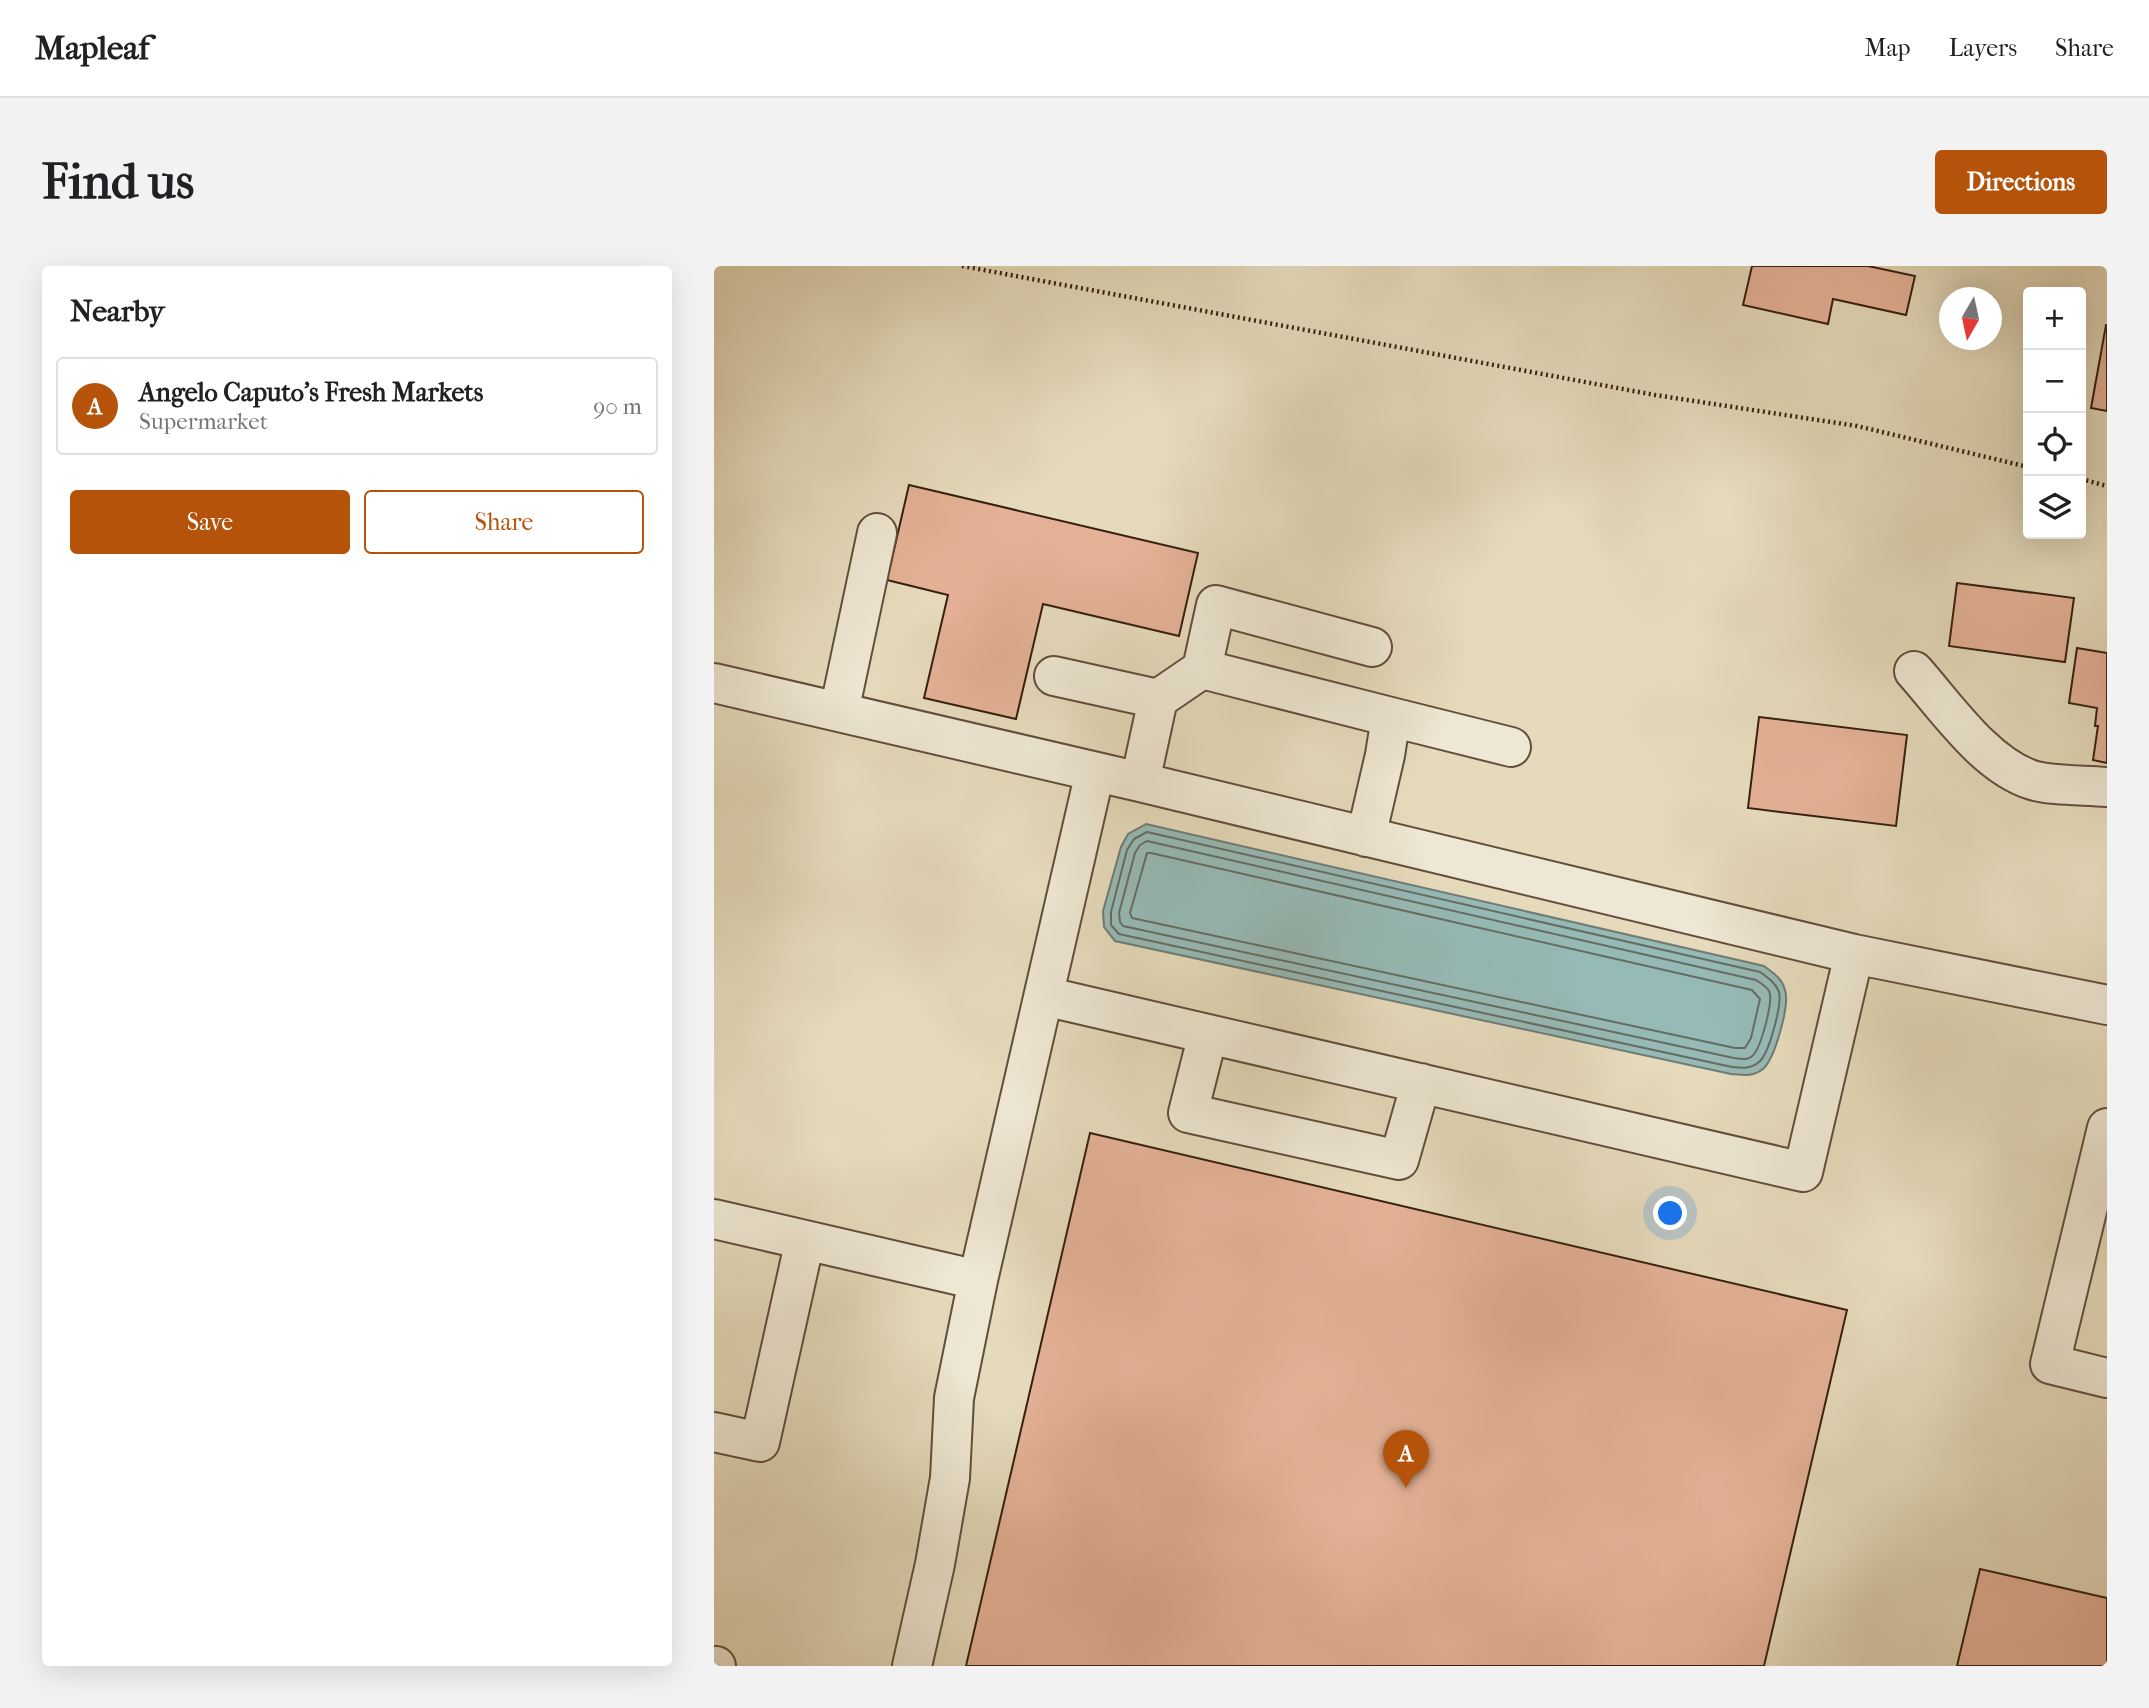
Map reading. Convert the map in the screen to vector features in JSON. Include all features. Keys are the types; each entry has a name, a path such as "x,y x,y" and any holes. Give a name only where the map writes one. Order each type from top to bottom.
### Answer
{"lane":[{"path":"839,712 877,533"},
{"path":"1140,782 1158,699 1202,669 1216,605 1372,648"},
{"path":"1202,669 1511,747"},
{"path":"1914,671 1985,751 2008,770 2034,780 2107,787"},
{"path":"1054,676 1158,699"},
{"path":"714,683 1140,782 1854,954 2107,1004"},
{"path":"1366,837 1391,717"},
{"path":"912,1666 950,1478 954,1398 978,1280 1095,772"},
{"path":"1044,996 1803,1172 1854,954"},
{"path":"1208,1034 1188,1113 1399,1160 1421,1083"},
{"path":"2107,1128 2102,1169 2050,1364 2107,1378"},
{"path":"714,1219 978,1280"},
{"path":"714,1432 760,1442 805,1240"}],"path":[{"path":"962,266 1655,395 1857,426 2023,466"},
{"path":"2086,481 2107,486"}],"water":[{"path":"1146,824 1764,966 1779,979 1785,990 1785,1007 1777,1043 1768,1063 1759,1072 1748,1075 1731,1074 1115,941 1104,927 1103,911 1121,847 1128,834"}],"building":[{"path":"1752,266 1868,266 1915,276 1906,315 1833,299 1828,324 1743,305"},
{"path":"2107,325 2107,411 2091,408"},
{"path":"909,485 1198,553 1179,636 1043,604 1016,719 924,698 948,595 887,580"},
{"path":"1957,583 2074,598 2065,662 1949,646"},
{"path":"2077,648 2107,653 2107,763 2093,760 2098,726 2095,726 2097,708 2069,703"},
{"path":"1759,717 1907,735 1896,826 1748,808"},
{"path":"1090,1133 1847,1310 1764,1666 966,1666"},
{"path":"1980,1569 2107,1598 2107,1666 1957,1666"}],"place":[{"name":"Angelo Caputo's Fresh Markets","path":"1406,1488"}]}
